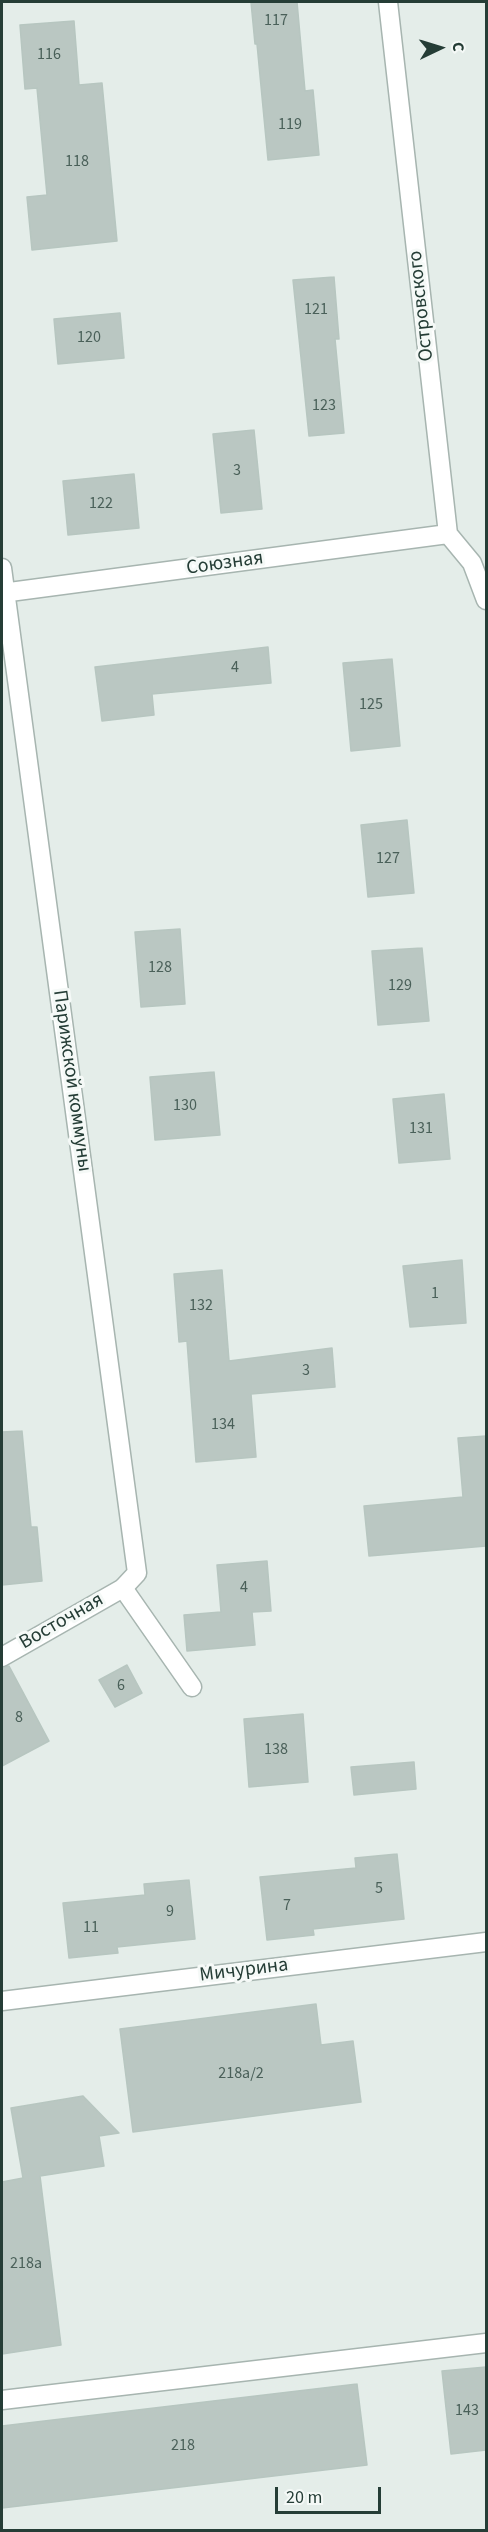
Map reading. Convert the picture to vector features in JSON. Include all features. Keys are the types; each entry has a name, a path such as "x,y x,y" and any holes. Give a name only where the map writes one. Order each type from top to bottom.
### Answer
{"street":[{"name":"Островского","path":"388,2 448,534"},
{"name":"Союзная","path":"3,593 448,534"},
{"path":"448,534 472,563 486,600"},
{"name":"Парижской коммуны","path":"2,568 3,593 137,1574 123,1588"},
{"path":"123,1588 192,1687"},
{"name":"Восточная","path":"2,1657 123,1588"},
{"name":"Мичурина","path":"2,2001 486,1942"},
{"path":"2,2400 486,2343"}],"building":[{"path":"251,2 297,2 305,91 313,90 319,155 268,160"},
{"path":"74,21 79,85 102,83 117,241 32,250 27,197 47,195 37,88 25,89 20,25"},
{"path":"334,277 339,339 335,339 344,433 309,436 293,280"},
{"path":"120,313 124,358 58,364 54,319"},
{"path":"254,430 262,509 221,513 213,434"},
{"path":"134,474 139,528 68,535 63,481"},
{"path":"268,647 271,683 152,694 154,715 102,721 95,667"},
{"path":"392,659 400,746 351,751 343,663"},
{"path":"407,820 414,893 368,897 361,825"},
{"path":"180,929 185,1004 141,1007 135,932"},
{"path":"422,948 429,1021 378,1025 372,951"},
{"path":"214,1072 220,1135 155,1140 150,1077"},
{"path":"444,1094 450,1159 399,1163 393,1099"},
{"path":"462,1260 466,1323 410,1327 403,1266"},
{"path":"222,1270 229,1361 332,1348 335,1387 251,1394 256,1457 196,1462 187,1341 179,1342 174,1274"},
{"path":"22,1431 31,1527 37,1527 42,1581 2,1585 2,1432"},
{"path":"486,1436 486,1546 369,1556 364,1506 463,1497 458,1438"},
{"path":"267,1561 271,1611 252,1612 255,1645 187,1651 184,1615 221,1612 217,1565"},
{"path":"127,1665 142,1693 115,1707 99,1680"},
{"path":"9,1666 49,1741 2,1766 2,1668"},
{"path":"303,1714 308,1782 249,1787 244,1719"},
{"path":"414,1762 416,1789 354,1795 351,1767"},
{"path":"397,1854 404,1919 313,1929 314,1935 267,1940 260,1877 356,1868 355,1858"},
{"path":"189,1880 195,1939 117,1947 118,1953 69,1958 63,1903 145,1895 144,1884"},
{"path":"316,2004 321,2045 353,2041 361,2102 133,2132 120,2029"},
{"path":"83,2096 119,2133 99,2136 104,2166 40,2176 61,2345 2,2354 2,2182 23,2178 11,2108"},
{"path":"486,2367 486,2450 451,2454 442,2371"},
{"path":"357,2384 367,2465 2,2508 2,2426"}]}
